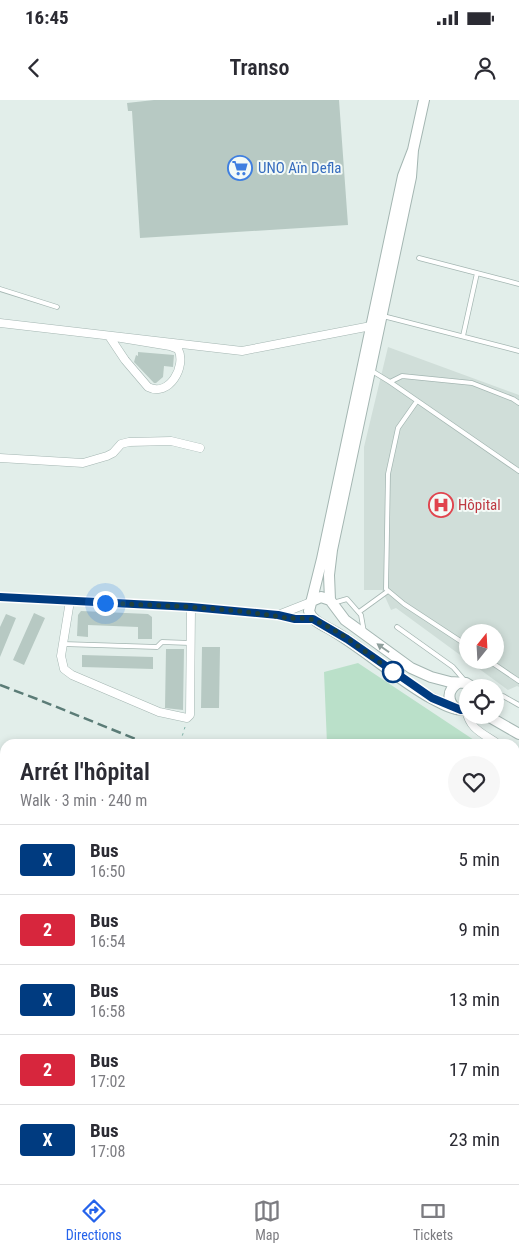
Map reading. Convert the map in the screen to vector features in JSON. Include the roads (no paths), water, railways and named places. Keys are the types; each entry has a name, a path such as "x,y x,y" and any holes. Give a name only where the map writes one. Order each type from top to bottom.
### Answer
{"street":[{"path":"0,597 191,607 278,615 316,621 331,619 333,615 329,575 332,550 411,178 413,150 424,100"},
{"path":"413,150 402,176 322,559 308,611 316,621 354,644 424,693 459,708"},
{"path":"0,323 242,351 371,326"},
{"path":"109,336 178,349 181,362 175,377 168,385 161,389 148,387 125,360 109,336"},
{"path":"0,458 83,462 107,456 114,452 121,444 129,442 171,441 200,448"},
{"path":"278,615 321,597 332,603 345,620 412,668 431,677 459,683"},
{"path":"70,601 61,656 64,669 72,675 159,712 186,718 190,715 191,607"},
{"path":"459,687 450,690 449,696 450,701 459,706"},
{"path":"470,724 491,739"},
{"path":"503,724 519,734"}],"lane":[{"path":"419,258 519,284"},
{"path":"463,336 477,273"},
{"path":"0,288 57,307"},
{"path":"382,315 519,351"},
{"path":"370,370 519,471"},
{"path":"390,382 402,376 472,383 513,398 519,403"},
{"path":"417,401 398,428 388,474 386,589 404,604 459,640"},
{"path":"358,612 388,591"},
{"path":"332,603 348,599 361,615 364,634"},
{"path":"397,627 453,667 463,679"},
{"path":"63,644 157,647 162,642 190,643"},
{"path":"501,669 519,681"},
{"path":"504,697 519,705"}],"railway":[{"path":"0,685 136,739"}],"place":[{"name":"UNO Aïn Defla","path":"240,168"},
{"name":"Hôpital","path":"441,505"}]}
